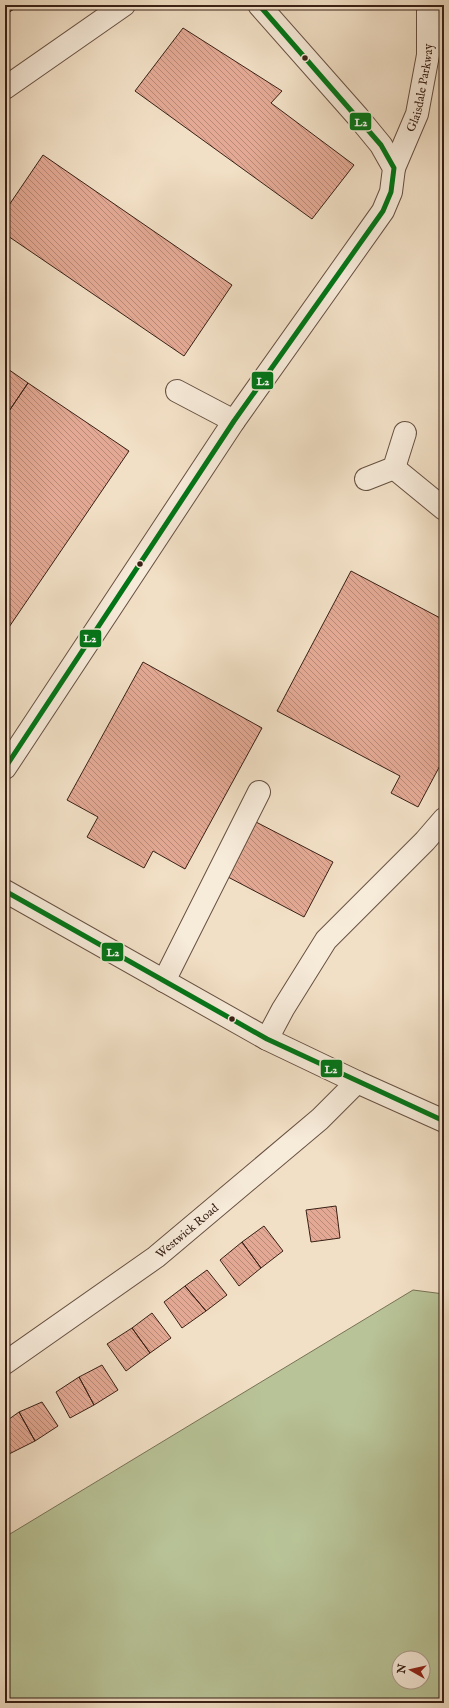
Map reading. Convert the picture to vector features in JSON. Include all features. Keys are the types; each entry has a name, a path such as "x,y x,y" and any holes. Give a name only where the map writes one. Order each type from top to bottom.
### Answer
{"street":[{"path":"5,88 124,5"},
{"path":"259,5 358,116 381,145 394,168"},
{"name":"Glaisdale Parkway","path":"5,768 234,421 383,211 391,192 394,168 417,114 428,55 423,7"},
{"path":"177,391 234,421"},
{"path":"394,468 405,433"},
{"path":"366,479 394,468"},
{"path":"394,468 444,510"},
{"path":"164,981 259,792"},
{"path":"267,1039 283,1009 326,940 425,841 444,819"},
{"path":"5,891 267,1039 444,1121"},
{"name":"Westwick Road","path":"8,1355 156,1257 320,1119 357,1082"}],"green space":[{"path":"413,1290 444,1294 444,1703 5,1703 5,1537"}],"building":[{"path":"5,5 20,5 5,15"},
{"path":"183,28 282,91 271,103 354,165 312,219 135,91"},
{"path":"43,155 232,285 184,356 5,234 5,211"},
{"path":"5,367 28,383 5,417"},
{"path":"28,383 129,451 5,633 5,417"},
{"path":"351,571 444,620 444,758 418,807 391,793 400,776 277,711"},
{"path":"143,662 262,728 185,869 153,851 144,868 87,837 98,817 67,800"},
{"path":"256,822 333,862 304,917 228,877"},
{"path":"336,1206 340,1238 311,1242 306,1210"},
{"path":"264,1226 283,1251 261,1268 242,1242"},
{"path":"242,1242 261,1268 239,1286 220,1260"},
{"path":"207,1270 227,1295 206,1311 185,1286"},
{"path":"185,1286 206,1311 182,1328 164,1302"},
{"path":"152,1313 171,1338 150,1353 132,1328"},
{"path":"132,1328 150,1353 126,1371 107,1344"},
{"path":"102,1365 118,1390 94,1405 79,1377"},
{"path":"79,1377 94,1405 70,1418 56,1392"},
{"path":"42,1402 58,1426 35,1441 19,1412"},
{"path":"19,1412 35,1441 7,1455 5,1449 5,1422"}],"transit line":[{"name":"L2","path":"5,768 234,421 383,211 391,192 394,168 381,145 259,5"},
{"name":"L2","path":"5,891 267,1039 444,1121"}]}
